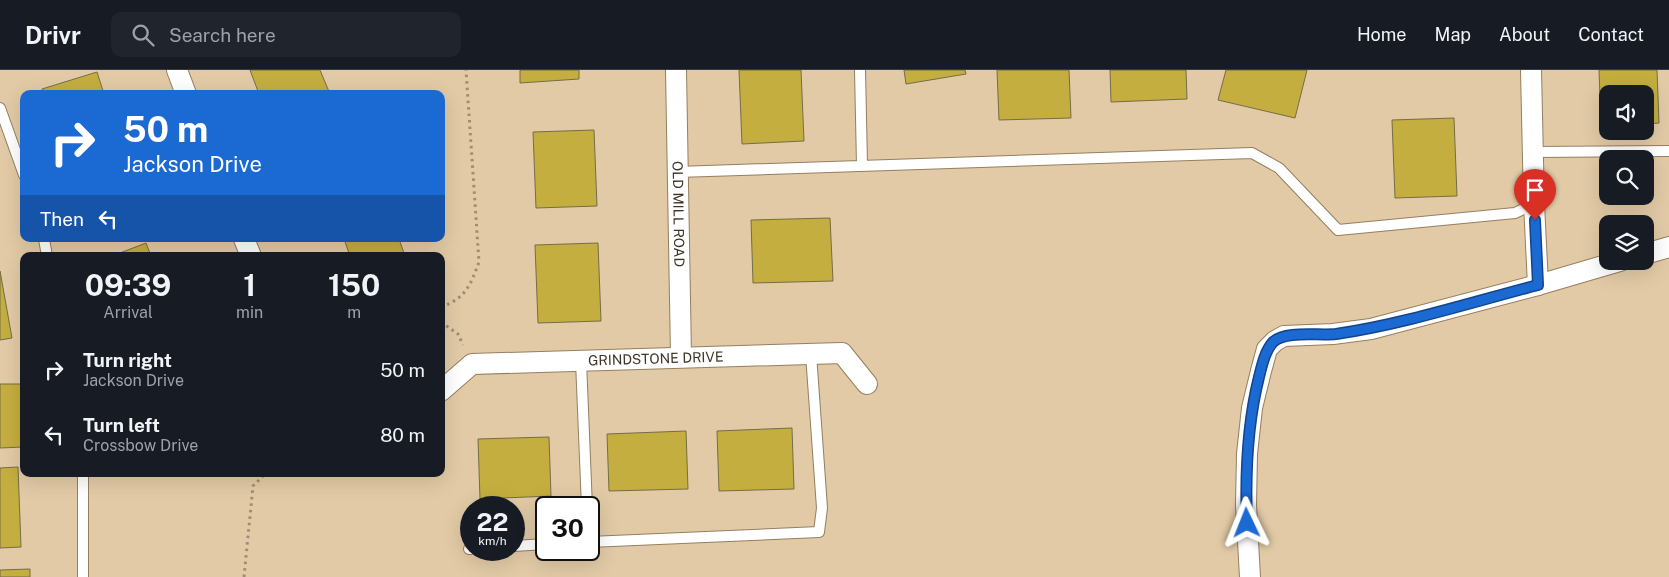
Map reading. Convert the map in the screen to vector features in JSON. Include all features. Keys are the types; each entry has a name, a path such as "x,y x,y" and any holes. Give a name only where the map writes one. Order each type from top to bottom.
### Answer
{"street":[{"path":"177,70 184,90"},
{"name":"OLD MILL ROAD","path":"676,70 680,358"},
{"path":"1531,70 1538,285"},
{"path":"1654,251 1669,247"},
{"path":"1250,577 1246,505 1247,454 1256,390 1267,349 1275,341 1284,336 1333,334 1371,329 1599,267"},
{"name":"GRINDSTONE DRIVE","path":"472,364 842,353 867,384"},
{"path":"445,388 472,364"}],"lane":[{"path":"860,70 862,166"},
{"path":"0,108 20,164"},
{"path":"1533,152 1669,151"},
{"path":"677,172 1252,153 1279,168 1338,230 1515,213 1534,204"},
{"path":"600,542 819,532 822,508 811,354"},
{"path":"580,360 586,496"},
{"path":"83,477 83,577"}],"path":[{"path":"445,306 455,302 470,285 479,262 466,70"},
{"path":"445,325 458,334 472,364"},
{"path":"244,577 253,486 262,477"}],"building":[{"path":"250,70 320,70 328,90 258,90"},
{"path":"520,70 579,70 579,79 520,83"},
{"path":"739,70 801,70 804,141 742,144"},
{"path":"904,70 965,70 966,74 906,84"},
{"path":"997,70 1069,70 1071,118 999,120"},
{"path":"1110,70 1186,70 1187,99 1111,102"},
{"path":"1226,70 1307,70 1295,118 1218,100"},
{"path":"1599,70 1657,70 1659,123 1654,123 1654,85 1600,85"},
{"path":"97,72 103,90 42,90"},
{"path":"1454,118 1457,196 1395,198 1392,120"},
{"path":"594,130 597,206 536,208 533,132"},
{"path":"830,218 833,281 753,283 751,220"},
{"path":"345,242 400,242 404,252 349,252"},
{"path":"146,243 149,252 122,252"},
{"path":"598,243 601,321 538,323 535,245"},
{"path":"0,271 12,338 0,340"},
{"path":"0,384 20,384 20,447 0,448"},
{"path":"792,428 794,489 719,491 717,431"},
{"path":"686,431 688,489 609,491 607,434"},
{"path":"549,437 551,496 480,496 478,439"},
{"path":"18,467 21,547 0,548 0,468"},
{"path":"30,569 30,577 0,577 0,570"}],"route":[{"path":"1247,523 1247,454 1252,408 1267,349 1284,336 1333,334 1371,329 1538,285 1535,220"}]}
